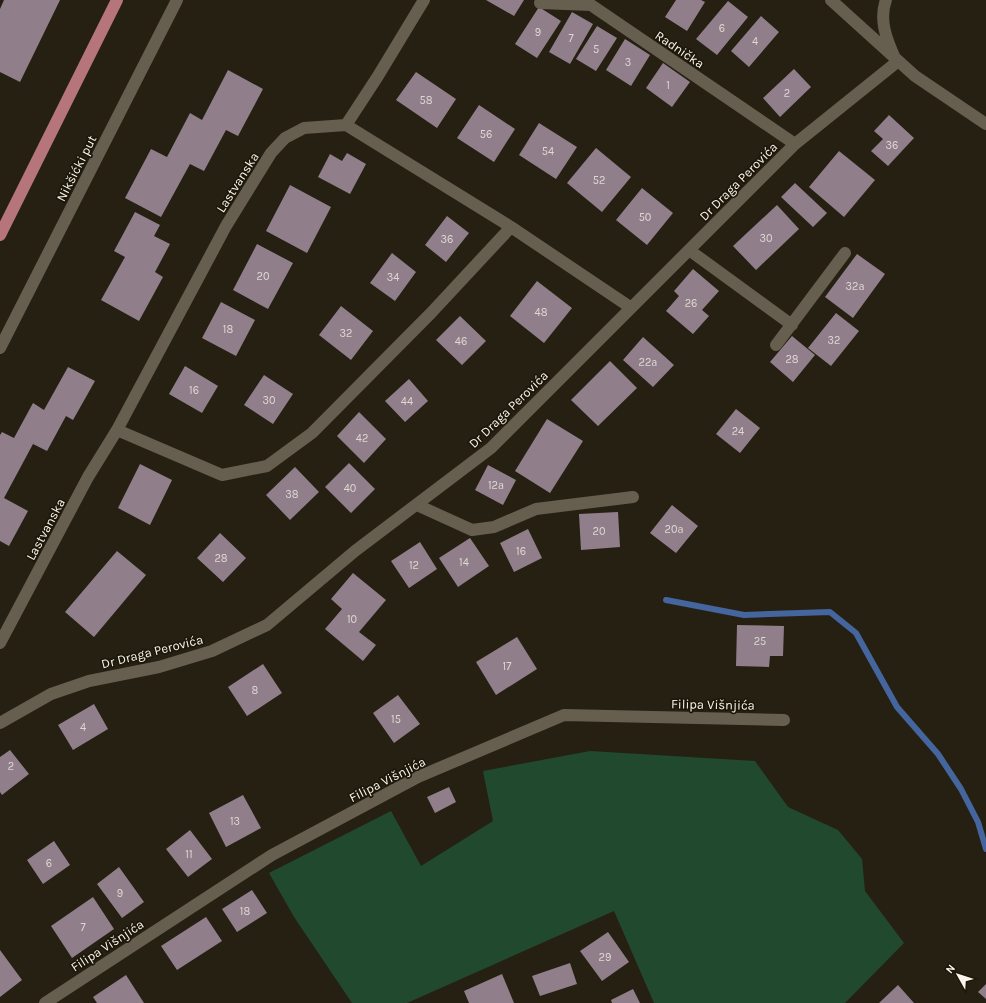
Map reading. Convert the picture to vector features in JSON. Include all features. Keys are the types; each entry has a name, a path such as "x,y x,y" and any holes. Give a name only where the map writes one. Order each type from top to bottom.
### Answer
{"main road":[{"path":"0,235 117,0"}],"street":[{"name":"Nikšićki put","path":"0,348 177,0"},
{"path":"424,0 346,126 511,227 630,307"},
{"path":"831,0 897,62 986,124"},
{"path":"886,0 883,7 884,34 897,62"},
{"name":"Radnička","path":"540,3 591,5 795,144"},
{"name":"Dr Draga Perovića","path":"0,723 51,694 89,680 159,667 212,651 267,625 355,551 491,448 630,307 795,144 897,62"},
{"name":"Lastvanska","path":"0,643 88,477 117,430 226,226 271,153 285,138 304,128 346,126"},
{"path":"117,430 222,475 267,466 312,433 431,313 511,227"},
{"path":"689,250 792,325"},
{"path":"776,345 845,253"},
{"path":"417,505 472,530 481,530 494,527 536,509 633,497"},
{"name":"Filipa Višnjića","path":"45,1003 272,855 418,777 564,715 784,720"}],"green space":[{"path":"590,751 755,761 788,807 838,830 862,859 865,891 904,943 845,1003 654,1003 614,911 407,1003 352,1003 294,917 269,873 391,811 421,866 493,821 483,771"}],"building":[{"path":"4,0 60,0 20,82 0,72 0,9"},
{"path":"486,0 524,0 514,16"},
{"path":"676,0 701,0 705,2 687,31 665,17"},
{"path":"728,1 748,17 717,55 696,39"},
{"path":"539,7 561,21 537,58 515,44"},
{"path":"572,12 593,24 570,64 549,52"},
{"path":"761,16 779,32 749,67 731,51"},
{"path":"597,26 617,38 596,71 576,59"},
{"path":"625,39 650,55 631,86 606,70"},
{"path":"663,63 690,82 672,107 646,88"},
{"path":"794,69 811,87 780,117 763,98"},
{"path":"228,70 263,89 238,136 226,130 204,171 190,164 161,217 125,198 151,149 167,157 190,113 202,120"},
{"path":"416,72 456,99 437,128 396,100"},
{"path":"479,105 515,129 494,162 457,138"},
{"path":"889,115 914,138 888,166 871,151 883,139 874,131"},
{"path":"539,123 577,147 556,179 519,155"},
{"path":"596,148 631,177 602,212 567,183"},
{"path":"839,151 875,180 844,217 809,187"},
{"path":"347,153 366,164 350,194 318,177 330,154 342,161"},
{"path":"795,183 827,213 813,227 781,197"},
{"path":"290,185 331,207 307,253 266,231"},
{"path":"642,188 673,213 647,245 616,220"},
{"path":"777,205 799,229 756,270 733,246"},
{"path":"135,212 160,225 154,236 170,244 155,272 163,277 139,321 101,300 125,257 114,251"},
{"path":"447,216 469,233 446,262 425,245"},
{"path":"257,244 293,263 268,309 233,290"},
{"path":"392,253 416,272 395,301 370,283"},
{"path":"857,254 885,274 853,318 825,297"},
{"path":"693,269 719,291 702,310 709,316 693,334 666,311 679,296 674,291"},
{"path":"537,281 572,308 544,343 510,316"},
{"path":"221,302 255,320 236,356 202,338"},
{"path":"341,306 373,331 351,360 319,335"},
{"path":"836,313 859,331 831,366 808,348"},
{"path":"460,316 486,341 462,365 436,340"},
{"path":"792,336 815,355 793,382 770,362"},
{"path":"643,337 674,365 653,387 623,360"},
{"path":"610,361 637,388 598,426 571,400"},
{"path":"185,366 218,386 202,413 169,394"},
{"path":"68,367 95,381 73,420 66,416 47,451 33,444 4,498 28,511 9,546 0,541 0,435 2,432 14,438 33,403 44,410"},
{"path":"264,375 293,394 273,424 244,405"},
{"path":"409,379 428,401 405,422 385,401"},
{"path":"736,409 760,428 740,453 716,434"},
{"path":"359,412 386,439 364,463 337,436"},
{"path":"547,419 583,441 550,493 515,471"},
{"path":"349,463 375,489 351,513 325,487"},
{"path":"140,464 172,480 150,525 118,508"},
{"path":"488,465 516,480 503,505 475,490"},
{"path":"295,467 319,492 290,520 266,495"},
{"path":"672,505 698,526 676,553 650,533"},
{"path":"618,512 620,547 581,550 579,514"},
{"path":"528,529 542,558 514,572 500,543"},
{"path":"220,533 246,558 223,582 197,558"},
{"path":"470,538 489,566 458,587 439,558"},
{"path":"420,542 437,569 409,588 391,561"},
{"path":"117,551 146,575 94,637 65,612"},
{"path":"353,573 386,600 359,632 376,645 363,661 325,629 342,609 331,599"},
{"path":"737,625 784,626 783,656 770,656 769,667 736,666"},
{"path":"517,637 537,669 496,695 476,662"},
{"path":"263,664 282,693 247,716 228,687"},
{"path":"398,695 420,724 394,743 373,713"},
{"path":"94,704 108,729 73,750 58,725"},
{"path":"10,750 29,774 2,795 0,792 0,757"},
{"path":"449,787 456,802 435,813 427,797"},
{"path":"243,795 261,828 226,847 209,813"},
{"path":"190,830 212,859 188,877 166,849"},
{"path":"54,841 70,865 43,884 27,860"},
{"path":"119,867 144,902 122,918 97,884"},
{"path":"252,890 267,913 237,932 222,909"},
{"path":"93,897 114,929 72,958 51,926"},
{"path":"206,917 222,941 177,970 161,946"},
{"path":"608,932 629,962 602,981 580,951"},
{"path":"0,950 22,980 0,997"},
{"path":"570,963 577,984 540,996 532,976"},
{"path":"502,974 514,1003 469,1003 464,991"},
{"path":"126,975 144,1003 97,1003 93,997"},
{"path":"986,984 986,999 978,992"},
{"path":"898,985 914,1003 879,1003"},
{"path":"633,989 640,1003 612,1003 611,1000"}],"waterway":[{"path":"666,600 744,615 830,612 856,633 897,707 938,754 961,789 978,822 986,849"}]}
